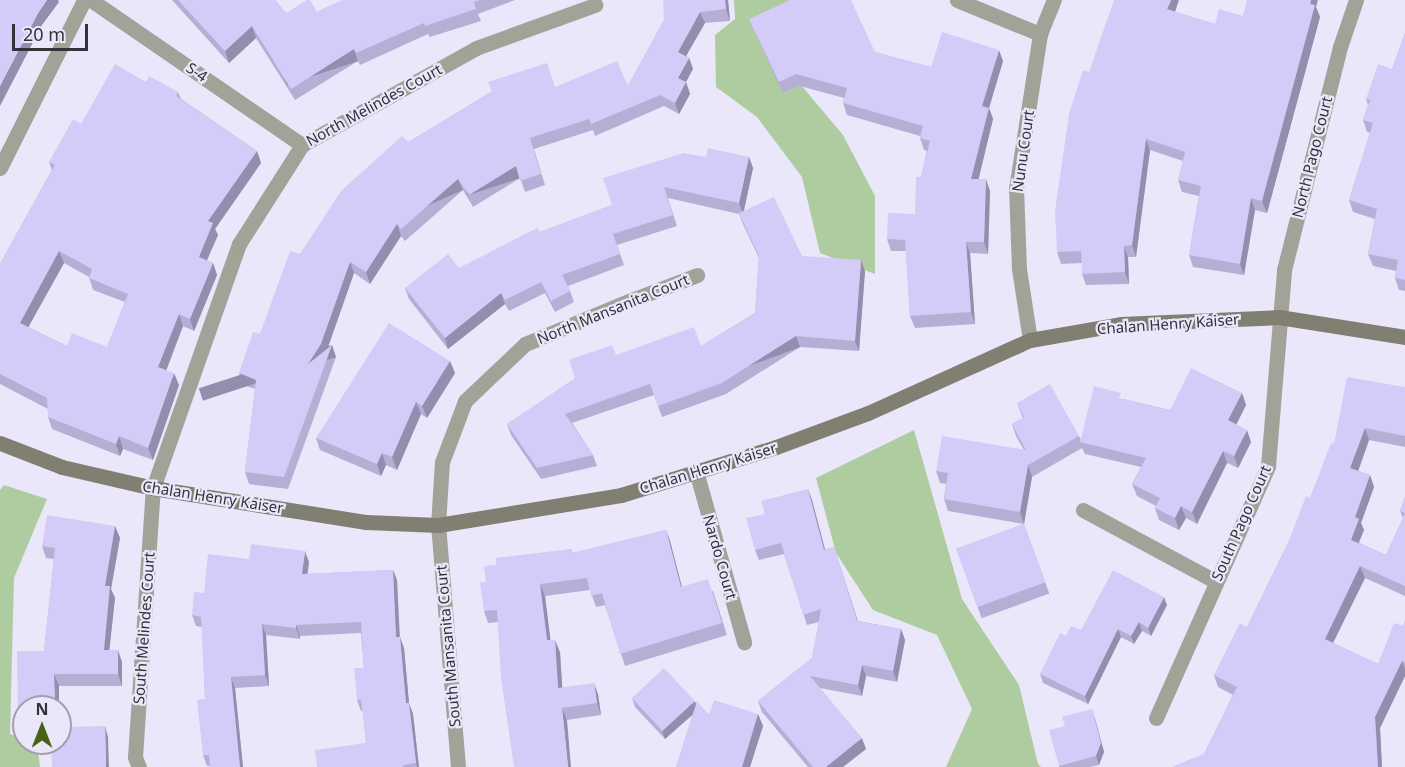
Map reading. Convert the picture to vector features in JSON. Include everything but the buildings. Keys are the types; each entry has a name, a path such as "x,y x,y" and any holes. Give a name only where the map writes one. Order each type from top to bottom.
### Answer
{"street":[{"path":"0,168 84,0"},
{"name":"S-4","path":"91,0 303,145"},
{"path":"957,0 1040,34"},
{"name":"Nunu Court","path":"1030,340 1019,269 1016,189 1040,34 1054,0"},
{"name":"North Pago Court","path":"1279,317 1284,270 1306,173 1340,47 1356,0"},
{"name":"North Melindes Court","path":"153,488 239,244 303,145 476,48 595,5"},
{"name":"North Mansanita Court","path":"438,525 441,462 465,401 525,344 609,308 697,275"},
{"name":"Chalan Henry Kaiser","path":"0,443 62,467 153,488 366,522 438,525 621,495 776,447 868,413 1030,340 1121,324 1279,317 1405,337"},
{"name":"South Pago Court","path":"1156,718 1268,466 1279,317"},
{"name":"Nardo Court","path":"696,471 744,642"},
{"name":"South Melindes Court","path":"139,767 135,757 153,488"},
{"path":"1083,510 1215,581"},
{"name":"South Mansanita Court","path":"438,525 458,767"}],"green space":[{"path":"734,0 795,0 783,93 801,85 843,135 875,196 875,274 820,253 802,177 757,117 716,87 715,35 735,19"},
{"path":"914,430 962,599 1019,685 1038,764 1041,767 946,767 972,709 937,635 873,610 836,553 816,478"},
{"path":"4,485 47,499 14,578 10,734 12,735 12,755 38,755 40,767 0,767 0,490"}]}
